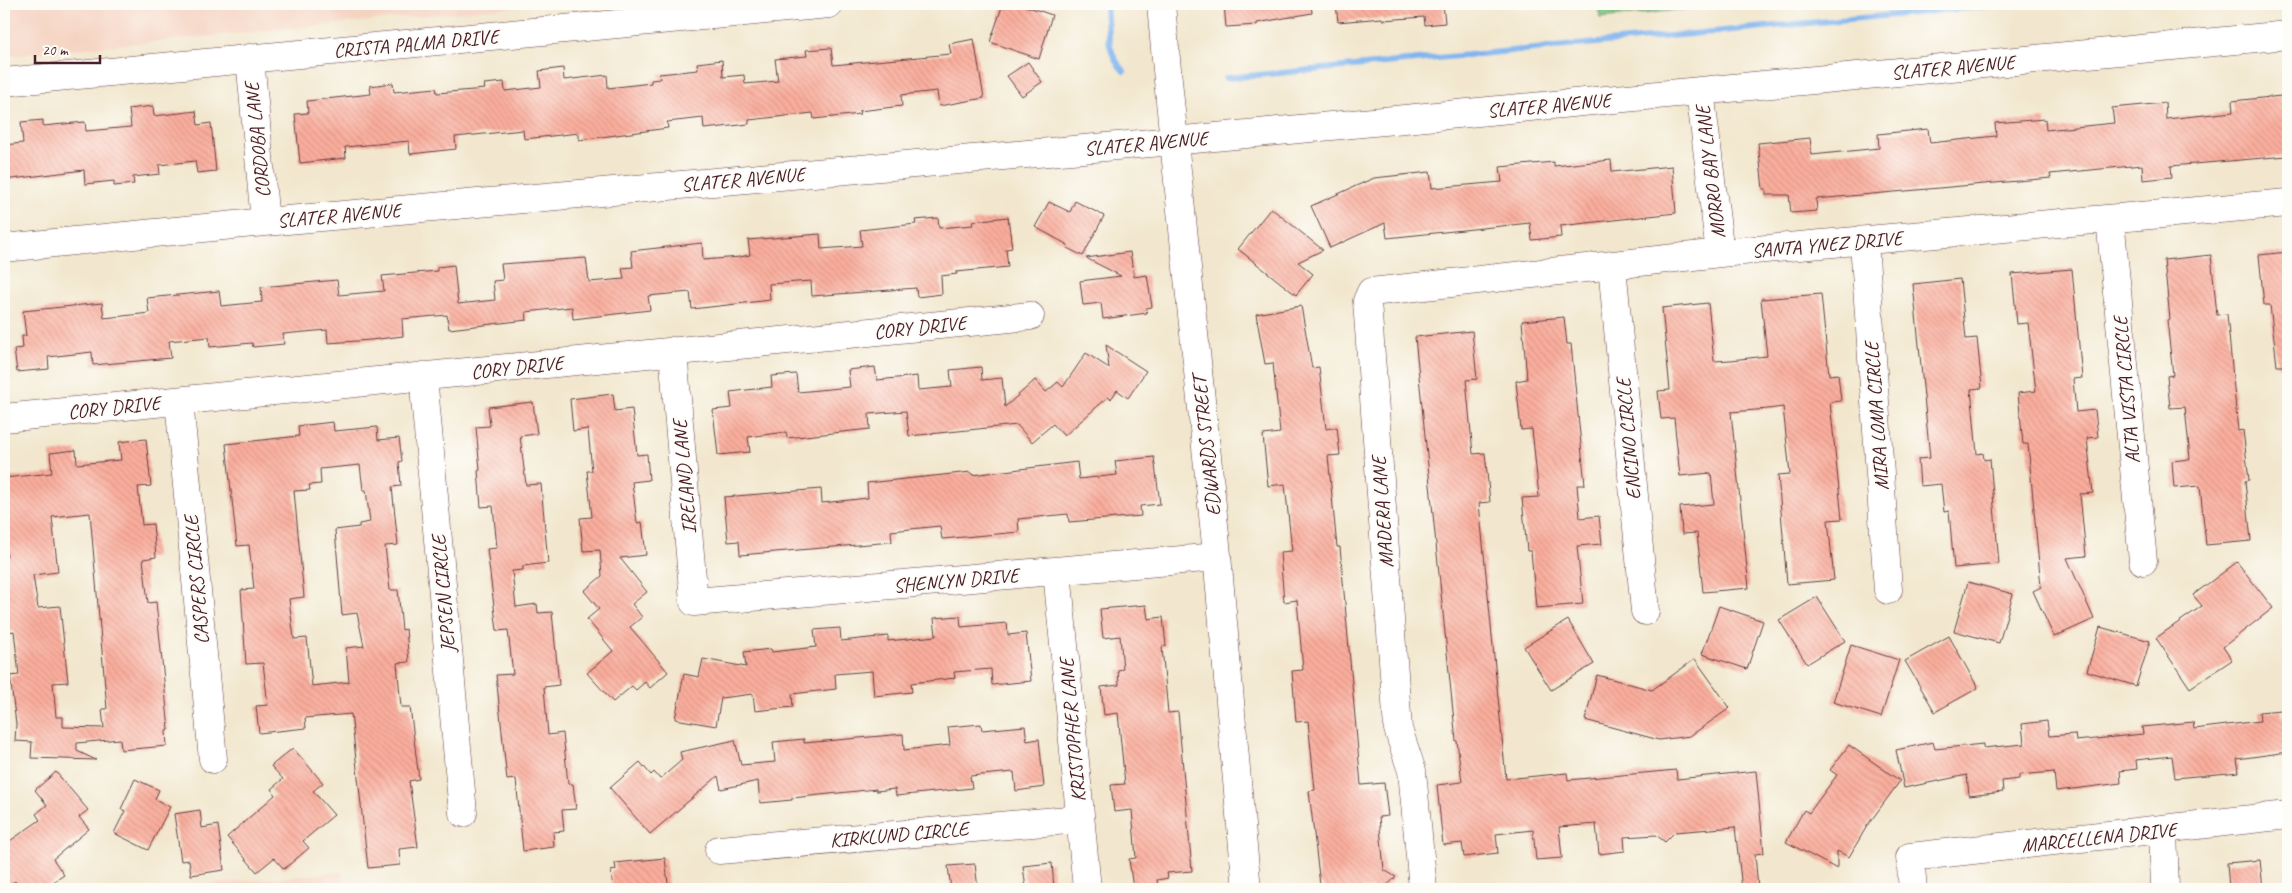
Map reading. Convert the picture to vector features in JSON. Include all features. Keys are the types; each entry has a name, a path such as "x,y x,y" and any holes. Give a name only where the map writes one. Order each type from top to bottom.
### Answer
{"street":[{"name":"CRISTA PALMA DRIVE","path":"4,82 829,4"},
{"name":"EDWARDS STREET","path":"1161,4 1173,141 1217,557 1233,751 1247,889"},
{"name":"SLATER AVENUE","path":"4,248 265,222 1173,141 2288,35"},
{"name":"CORDOBA LANE","path":"250,58 265,222"},
{"name":"MORRO BAY LANE","path":"1700,91 1720,253"},
{"name":"SANTA YNEZ DRIVE","path":"1368,296 1378,291 1720,253 1864,242 2288,203"},
{"name":"ALTA VISTA CIRCLE","path":"2110,219 2143,561"},
{"name":"MIRA LOMA CIRCLE","path":"1864,242 1888,590"},
{"name":"ENCINO CIRCLE","path":"1612,266 1645,611"},
{"name":"MADERA LANE","path":"1368,296 1398,729 1412,771 1423,889"},
{"name":"CORY DRIVE","path":"4,418 1030,316"},
{"name":"IRELAND LANE","path":"673,351 694,602"},
{"name":"JEPSEN CIRCLE","path":"423,376 463,813"},
{"name":"CASPERS CIRCLE","path":"179,401 213,759"},
{"name":"SHENLYN DRIVE","path":"694,602 1217,557"},
{"name":"KRISTOPHER LANE","path":"1057,572 1087,889"},
{"name":"MARCELLENA DRIVE","path":"1913,889 1910,857 2288,815"},
{"name":"KIRKLUND CIRCLE","path":"719,850 1080,819"},
{"path":"2163,830 2165,889"}],"shaded area":[{"path":"4,4 546,4 4,56"},
{"path":"342,872 344,889 159,889"}],"green space":[{"path":"1598,4 1740,4 1600,18"}],"building":[{"path":"1003,4 1020,4 1052,15 1039,59 990,42"},
{"path":"1224,4 1311,4 1312,13 1257,23 1257,25 1226,27"},
{"path":"1336,4 1443,4 1445,23 1425,25 1424,17 1338,22"},
{"path":"974,39 984,98 939,106 937,91 901,95 902,106 859,111 860,114 814,119 813,113 749,120 749,124 704,129 703,118 667,122 668,128 579,140 579,133 524,139 523,130 455,137 456,149 410,154 409,141 345,147 346,158 300,163 295,114 308,113 307,101 371,94 370,86 393,83 394,92 436,88 437,93 485,89 484,84 504,82 505,91 541,87 539,71 563,68 564,80 607,75 608,88 651,83 651,80 660,79 659,74 698,70 697,63 722,60 723,77 744,75 745,84 778,81 775,59 807,56 806,50 831,48 833,65 951,54 949,44"},
{"path":"1028,62 1042,82 1022,96 1007,76"},
{"path":"2281,96 2287,156 2171,166 2172,177 2143,180 2142,165 2050,174 2051,178 1816,199 1817,211 1791,213 1789,195 1766,195 1766,189 1763,189 1758,143 1810,138 1812,155 1879,148 1878,134 1928,129 1930,143 1996,136 1995,123 2045,119 2046,130 2114,123 2112,108 2165,103 2166,119 2233,112 2232,101"},
{"path":"153,106 154,116 196,111 198,125 211,123 216,171 197,173 195,161 159,165 160,174 133,177 134,184 114,186 114,181 85,184 84,170 4,180 4,145 23,143 21,122 43,120 43,126 85,122 86,131 131,127 129,109"},
{"path":"1611,160 1612,172 1672,166 1676,213 1560,226 1561,237 1532,240 1530,223 1387,238 1385,223 1330,248 1311,206 1374,178 1430,172 1432,188 1502,182 1500,167 1554,162 1554,166"},
{"path":"1075,201 1104,216 1083,256 1067,248 1068,245 1035,227 1049,202 1070,212"},
{"path":"1271,208 1323,250 1298,262 1313,274 1296,295 1238,249"},
{"path":"1008,217 1012,248 1006,249 1008,267 956,272 957,274 941,276 942,294 917,297 916,288 812,296 811,281 769,284 770,300 728,305 692,309 690,292 648,296 650,310 573,319 572,307 526,312 527,320 449,329 447,315 402,319 403,336 371,340 328,343 327,330 283,334 284,344 253,347 252,343 210,347 209,337 169,341 171,358 93,365 92,352 48,357 49,369 17,372 14,349 23,348 22,336 26,336 23,311 102,303 104,318 149,313 147,298 219,291 221,306 262,302 261,287 337,280 339,295 384,291 382,276 437,271 437,267 454,265 458,304 495,300 493,281 503,280 501,264 586,258 589,282 624,279 622,268 633,267 631,251 702,243 703,260 740,257 750,255 748,240 820,234 821,249 862,246 860,230 916,224 915,220 938,218 939,228 973,225 972,221"},
{"path":"1130,252 1134,277 1147,275 1152,307 1146,308 1147,313 1103,319 1101,303 1083,305 1080,281 1121,276 1086,258"},
{"path":"2288,252 2288,366 2277,366 2270,305 2264,305 2259,255"},
{"path":"2211,255 2217,315 2227,314 2238,431 2243,430 2249,480 2245,481 2251,541 2206,545 2200,486 2174,488 2172,461 2190,459 2185,407 2170,408 2167,376 2173,375 2167,320 2170,319 2164,260"},
{"path":"2072,269 2082,378 2073,379 2076,412 2095,410 2098,437 2087,438 2093,493 2080,494 2086,556 2067,558 2094,619 2054,637 2033,591 2041,587 2028,444 2023,444 2018,393 2036,391 2028,323 2017,324 2012,274"},
{"path":"1960,279 1966,339 1977,338 1982,388 1971,389 1977,454 1983,453 1984,460 1990,459 1999,564 1954,568 1949,511 1944,512 1941,484 1920,486 1918,459 1930,458 1913,284"},
{"path":"1821,294 1829,375 1838,374 1841,401 1830,402 1842,519 1828,520 1834,580 1787,584 1778,475 1790,474 1783,407 1731,412 1749,588 1703,592 1697,533 1682,534 1680,507 1714,504 1711,473 1680,476 1674,418 1661,419 1658,391 1670,390 1662,308 1708,303 1714,361 1731,360 1767,356 1761,299"},
{"path":"1301,306 1312,368 1319,367 1326,429 1337,427 1340,455 1328,456 1337,547 1340,547 1361,785 1384,783 1388,816 1379,817 1384,870 1396,877 1383,889 1325,889 1324,885 1320,885 1309,791 1315,790 1308,721 1296,722 1292,671 1303,670 1297,600 1284,602 1280,552 1292,551 1285,484 1268,486 1263,435 1280,433 1273,363 1265,364 1256,314"},
{"path":"1564,317 1567,344 1571,344 1585,485 1577,485 1580,518 1599,516 1602,544 1577,546 1583,604 1536,608 1531,551 1527,551 1522,498 1539,497 1532,429 1521,430 1516,381 1527,379 1522,321"},
{"path":"1472,331 1477,379 1466,380 1473,454 1485,453 1490,502 1479,503 1506,779 1567,773 1568,780 1676,770 1677,779 1756,771 1764,853 1755,854 1758,889 1742,889 1735,827 1675,832 1665,842 1656,835 1624,837 1625,851 1599,854 1596,824 1559,827 1562,858 1536,860 1533,830 1496,834 1498,853 1464,857 1462,843 1443,845 1437,785 1462,782 1456,741 1415,337"},
{"path":"1106,345 1146,371 1128,398 1117,390 1111,399 1108,397 1064,436 1053,424 1032,442 1017,425 909,436 906,411 869,414 870,429 787,438 786,432 748,437 750,452 718,455 713,410 732,408 730,392 772,387 771,376 796,374 798,392 850,387 848,370 875,367 877,380 917,376 918,390 952,387 950,370 981,367 982,380 1002,378 1005,407 1035,380 1046,392 1058,382 1063,387 1086,353 1109,368"},
{"path":"613,394 615,411 632,409 637,455 647,454 649,480 632,482 637,523 642,522 646,555 620,558 647,592 632,604 642,617 630,627 668,672 650,688 645,682 636,690 632,686 613,702 587,673 613,651 587,619 599,609 584,591 602,576 600,550 583,551 580,518 592,517 587,471 592,471 588,429 573,431 570,399"},
{"path":"533,402 537,434 520,436 526,485 541,484 548,563 523,566 523,570 512,571 516,607 537,604 538,613 552,612 559,685 544,687 548,735 563,733 568,784 573,784 576,809 562,810 564,831 553,832 554,847 523,851 516,779 507,780 496,675 513,674 508,630 497,631 487,549 497,548 493,506 481,507 476,427 490,426 488,407"},
{"path":"333,422 334,431 377,427 378,440 399,438 402,461 399,462 401,486 392,487 398,545 385,546 390,590 398,590 402,630 406,629 409,662 397,663 401,707 410,707 419,779 409,781 418,847 399,849 400,865 368,868 351,714 305,718 306,728 259,733 256,706 268,705 263,663 246,664 241,590 254,589 249,545 237,546 226,444 299,436 298,426","holes":["360,465 363,490 366,490 370,522 359,524 359,527 335,530 342,615 357,613 364,646 346,648 349,682 312,686 307,638 294,639 289,599 304,597 294,491 310,490 309,485 321,484 320,469"]},
{"path":"146,439 151,486 138,487 142,525 153,524 156,557 143,559 148,603 156,602 169,730 166,731 167,746 121,750 120,739 77,743 77,751 96,760 31,758 32,742 15,741 16,724 10,676 19,675 14,631 4,633 4,557 7,557 4,529 4,478 52,473 50,453 76,450 77,464 121,460 119,442","holes":["90,513 107,709 102,709 104,728 63,727 63,717 56,717 53,683 68,682 60,606 38,608 33,575 58,572 52,517"]},
{"path":"1154,457 1160,504 1140,506 1141,516 1069,522 1068,514 1018,519 1019,532 942,539 940,526 891,531 892,542 740,555 739,541 728,542 724,497 821,489 822,503 868,498 867,483 971,472 972,475 1077,462 1079,479 1117,475 1115,461"},
{"path":"2237,562 2273,608 2223,647 2232,660 2190,688 2156,638 2202,606 2193,595"},
{"path":"1968,582 2013,594 1999,643 1954,631"},
{"path":"1817,597 1845,641 1807,664 1779,620"},
{"path":"1146,605 1148,619 1163,617 1166,646 1162,647 1168,713 1178,712 1192,871 1167,873 1168,878 1157,880 1158,888 1133,889 1129,859 1136,858 1132,810 1114,812 1111,785 1125,784 1118,713 1104,715 1101,687 1119,685 1118,670 1123,669 1120,636 1103,638 1100,609"},
{"path":"1719,606 1763,621 1747,669 1702,654"},
{"path":"960,616 961,627 1007,623 1008,635 1026,633 1031,681 992,685 991,669 954,672 955,678 911,683 912,692 874,696 872,671 835,674 836,689 792,694 793,707 755,711 753,694 721,698 716,726 675,719 684,674 699,677 703,659 746,667 744,652 771,649 772,652 816,647 814,630 840,628 841,641 888,636 888,641 936,636 934,618"},
{"path":"1568,620 1594,664 1551,690 1524,647"},
{"path":"2100,627 2150,641 2136,686 2087,671"},
{"path":"1949,636 1978,688 1935,712 1905,661"},
{"path":"1851,645 1899,660 1881,717 1833,702"},
{"path":"1695,659 1730,708 1690,736 1659,740 1585,720 1597,675 1652,690"},
{"path":"2281,710 2282,718 2288,718 2288,752 2237,759 2239,772 2175,778 2172,756 2136,760 2137,769 2120,771 2121,783 2056,791 2054,772 2019,775 2019,779 2002,781 2003,792 1969,796 1967,775 1904,788 1896,750 1933,742 1935,749 1983,744 1983,748 2024,744 2022,724 2047,721 2049,736 2075,734 2076,741 2143,734 2142,727 2193,722 2194,729 2260,721 2259,712"},
{"path":"981,724 982,730 1025,726 1027,741 1039,739 1044,787 1016,791 1014,772 970,776 972,788 896,796 895,789 876,791 876,789 760,803 758,781 721,789 718,776 650,834 610,788 640,762 651,775 654,772 660,779 682,760 680,752 735,740 741,765 775,762 773,742 804,739 804,743 903,734 904,750 950,745 948,727"},
{"path":"1849,745 1900,781 1867,826 1849,857 1837,851 1837,869 1786,842 1804,810 1809,813 1837,775 1830,770"},
{"path":"293,748 323,783 313,791 334,815 303,841 309,848 284,869 274,858 257,872 227,837 275,795 271,789 283,779 271,766"},
{"path":"56,772 88,810 79,817 89,829 53,859 64,875 43,889 20,889 15,881 4,888 4,845 40,820 36,814 47,805 35,790"},
{"path":"135,779 159,790 155,799 170,807 148,850 114,833 125,811 121,809"},
{"path":"200,810 202,828 218,825 224,870 191,875 189,860 181,861 174,814"},
{"path":"665,858 668,884 636,887 636,889 613,889 611,871 616,870 615,863"},
{"path":"2260,860 2263,889 2229,889 2227,863"},
{"path":"1052,863 1054,889 1026,889 1023,866"},
{"path":"975,864 978,889 951,889 948,866"}],"waterway":[{"path":"1106,4 1111,48 1114,57 1124,71"},
{"path":"1226,78 2009,4"}]}
